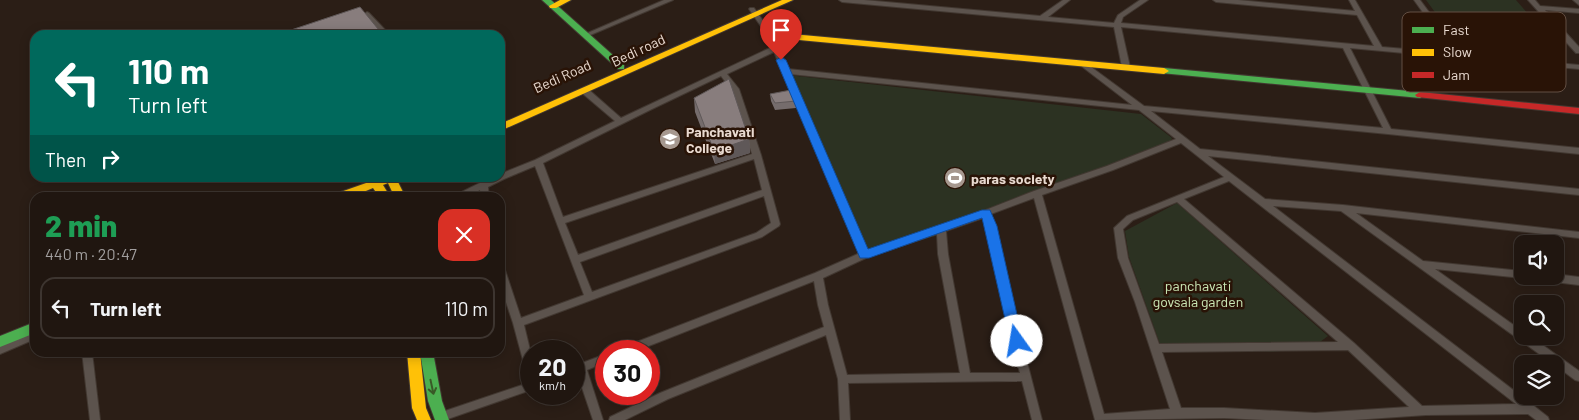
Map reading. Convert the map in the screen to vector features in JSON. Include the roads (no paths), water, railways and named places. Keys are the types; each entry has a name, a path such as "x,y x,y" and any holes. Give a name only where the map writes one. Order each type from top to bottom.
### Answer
{"street":[{"path":"549,3 567,0"},
{"path":"586,35 670,0"},
{"name":"Bedi Road","path":"505,118 754,12 773,0"},
{"name":"Bedi road","path":"505,126 585,91 754,12 789,0"},
{"path":"842,0 1402,50"},
{"path":"1042,18 1067,0"},
{"path":"1126,67 1117,25 1120,16 1145,0"},
{"path":"1216,0 1359,13"},
{"path":"1307,0 1313,9"},
{"path":"1352,0 1378,48"},
{"path":"1417,0 1426,12"},
{"path":"1531,0 1543,12"},
{"path":"1576,0 1579,3"},
{"path":"549,3 621,67"},
{"path":"1539,8 1579,11"},
{"path":"754,12 770,35 787,72 865,255"},
{"path":"367,14 381,30"},
{"path":"770,35 1367,89 1579,111"},
{"path":"1566,37 1579,51"},
{"path":"1345,45 1388,131"},
{"path":"505,175 538,162 620,121 776,48"},
{"path":"1083,63 1544,420"},
{"path":"1566,66 1579,67"},
{"path":"787,72 1579,151"},
{"path":"518,323 759,235 776,224 758,155 735,89 722,73"},
{"path":"585,91 620,121"},
{"path":"653,340 818,276 865,255 941,230 1183,139"},
{"path":"1198,152 1579,192"},
{"path":"560,221 758,155"},
{"path":"538,162 589,296"},
{"path":"1177,413 1156,348 1123,258 1118,228 1130,218 1231,177"},
{"path":"348,192 369,182"},
{"path":"468,192 489,182"},
{"path":"484,184 485,192"},
{"path":"575,260 767,192"},
{"path":"1037,193 1100,419 1177,413 1224,412 1315,418 1421,411 1530,409"},
{"path":"1177,198 1350,346 1421,411"},
{"path":"1263,202 1343,208 1579,235"},
{"path":"1343,208 1579,377"},
{"path":"986,213 991,226 1037,420"},
{"path":"941,230 943,254 966,378"},
{"path":"1423,264 1514,273"},
{"path":"818,276 843,379 845,420"},
{"path":"1564,279 1579,281"},
{"path":"505,285 523,340"},
{"path":"0,342 30,329"},
{"path":"614,420 664,396 830,329"},
{"path":"0,350 30,337"},
{"path":"1156,348 1350,346"},
{"path":"88,357 95,420"},
{"path":"414,357 419,408 424,420"},
{"path":"427,357 441,418 520,390"},
{"path":"843,379 1026,377"},
{"path":"585,387 598,420"}],"place":[{"name":"Panchavati College","path":"670,139"},
{"name":"paras society","path":"955,178"}],"park label":[{"name":"panchavati govsala garden","path":"1198,294"}]}
